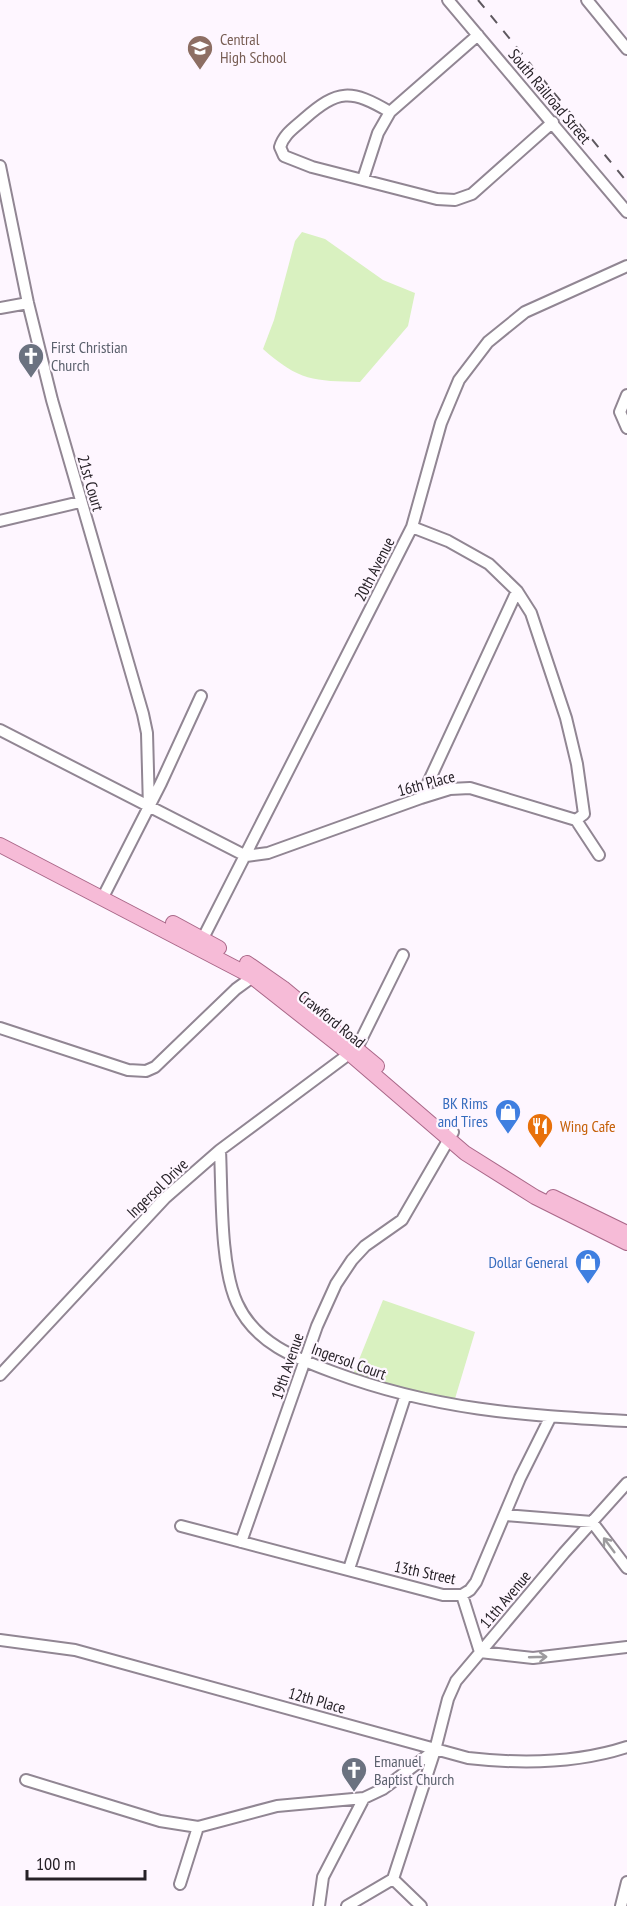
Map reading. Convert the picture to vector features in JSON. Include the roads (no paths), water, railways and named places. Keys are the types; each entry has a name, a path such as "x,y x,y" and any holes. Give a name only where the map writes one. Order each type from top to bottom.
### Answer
{"main road":[{"name":"Crawford Road","path":"0,835 256,974 353,1051 494,1174 627,1244"},
{"name":"Crawford Road","path":"0,845 105,893"},
{"name":"Crawford Road","path":"450,1136 525,1182 627,1233"}],"street":[{"name":"South Railroad Street","path":"448,0 627,212"},
{"path":"587,0 627,49"},
{"path":"363,179 378,133 390,112 478,35"},
{"path":"390,112 354,95 334,96 283,138 280,147 285,156 293,161 437,199 455,200 472,194 553,122"},
{"name":"21st Court","path":"0,166 28,303 80,502 143,714 147,733 149,808"},
{"name":"20th Avenue","path":"200,942 246,856 412,527 442,420 459,380 488,342 525,312 627,266"},
{"path":"0,309 28,303"},
{"path":"627,395 620,412 627,428"},
{"path":"0,521 80,502"},
{"path":"412,527 448,541 489,564 518,591 538,630 566,718 584,803 584,814 576,820 599,855"},
{"path":"421,798 518,591"},
{"path":"105,893 149,808 201,696"},
{"path":"0,730 246,856"},
{"name":"16th Place","path":"246,856 268,853 450,789 470,788 576,820"},
{"path":"353,1051 403,955"},
{"path":"0,1028 137,1072 155,1067 177,1054 256,974"},
{"name":"Ingersol Drive","path":"0,1375 165,1198 220,1150 353,1051"},
{"name":"19th Avenue","path":"241,1542 317,1326 336,1284 352,1260 365,1246 402,1220 450,1136"},
{"name":"Ingersol Court","path":"220,1150 229,1276 236,1302 251,1327 273,1345 305,1362 405,1397 462,1408 550,1418 627,1421"},
{"path":"350,1569 405,1397"},
{"path":"462,1595 476,1582 550,1418"},
{"name":"11th Avenue","path":"393,1879 435,1750 448,1699 456,1681 627,1483"},
{"path":"506,1515 592,1522 627,1568"},
{"name":"13th Street","path":"181,1526 443,1594 462,1595 480,1652"},
{"name":"12th Place","path":"0,1640 75,1650 468,1758 515,1763 561,1761 607,1754 627,1747"},
{"path":"480,1652 533,1658 627,1647"},
{"path":"26,1780 160,1821 198,1827 277,1806 364,1798 383,1789 435,1750"},
{"path":"319,1906 323,1877 364,1798"},
{"path":"180,1884 198,1827"},
{"path":"347,1906 393,1879 421,1906"},
{"path":"621,1906 627,1881"}],"railway":[{"path":"478,0 627,182"}],"place":[{"name":"Central High School","path":"200,71"},
{"name":"First Christian Church","path":"31,379"},
{"name":"BK Rims and Tires","path":"508,1135"},
{"name":"Wing Cafe","path":"540,1149"},
{"name":"Dollar General","path":"588,1285"},
{"name":"Emanuel Baptist Church","path":"354,1793"}]}
